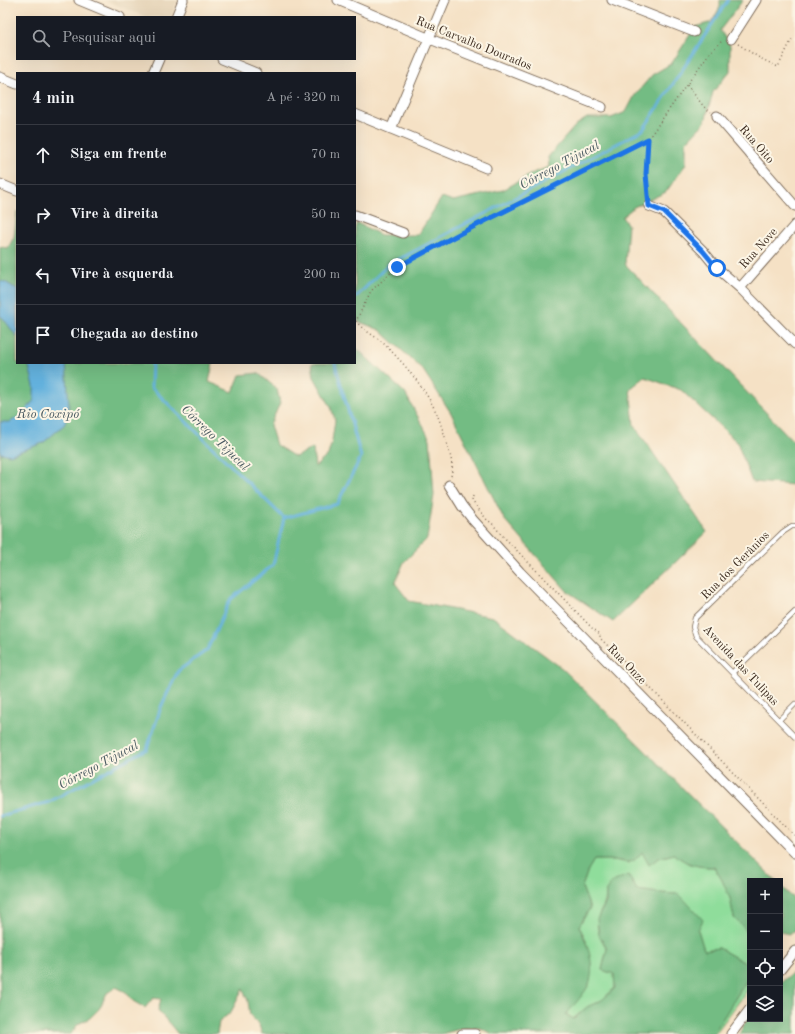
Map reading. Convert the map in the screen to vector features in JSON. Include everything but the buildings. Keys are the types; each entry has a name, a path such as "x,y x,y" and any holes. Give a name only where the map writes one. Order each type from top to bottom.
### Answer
{"street":[{"path":"79,0 118,16"},
{"path":"176,16 183,0"},
{"name":"Rua Carvalho Dourados","path":"338,0 602,107"},
{"path":"391,129 445,0"},
{"path":"612,0 694,32"},
{"path":"731,39 756,0"},
{"path":"153,72 159,60"},
{"path":"224,60 254,72"},
{"path":"0,77 16,84"},
{"path":"356,114 486,168"},
{"name":"Rua Oito","path":"717,116 795,206"},
{"path":"0,184 16,191"},
{"path":"649,206 664,212 703,251 717,268 740,288 795,344"},
{"path":"356,215 403,233"},
{"name":"Rua Nove","path":"740,288 795,225"},
{"name":"Rua Onze","path":"449,485 473,520 520,572 795,853"},
{"path":"783,966 795,951"},
{"path":"730,1034 747,1013"},
{"path":"462,1034 475,1034"}],"lane":[{"name":"Rua dos Gerânios","path":"693,623 695,618 782,532 792,526 795,526"},
{"path":"733,672 795,612"},
{"name":"Avenida das Tulipas","path":"693,623 696,636 795,736"},
{"path":"779,720 795,704"}],"path":[{"path":"449,485 453,466 444,432 434,406 402,363 381,342 359,325 356,320 371,291 397,267 461,233 648,139 710,52 722,41 731,39 758,57 778,67 793,37"},
{"path":"686,85 704,108 717,116"},
{"path":"648,139 646,174 649,206"},
{"path":"473,496 472,501 488,521 491,522 592,628 600,634 600,638 613,651 619,652 622,659 795,836"}],"shaded area":[{"path":"104,0 178,0 171,16 144,16"}],"green space":[{"path":"720,0 743,0 720,30 730,45 730,71 713,92 705,122 686,142 686,164 666,192 634,207 622,217 628,225 625,264 795,443 795,485 752,482 737,442 681,390 645,377 630,389 634,425 707,532 613,622 567,591 504,519 451,413 423,370 380,330 356,320 356,226 357,223 381,235 418,235 442,197 453,201 503,190 533,173 549,167 548,157 576,125 587,118 611,118 626,112 635,95 652,75 672,63 695,27 712,22 720,7"},
{"path":"16,220 16,364 213,364 209,382 233,392 240,375 258,373 277,389 280,403 270,425 276,445 295,457 313,448 315,467 328,455 335,420 331,407 314,377 312,364 356,364 356,348 405,393 430,439 434,495 427,539 404,562 395,583 409,601 493,617 563,669 773,878 747,878 746,930 734,918 730,898 714,867 693,865 674,854 659,858 649,865 642,852 630,862 594,860 588,870 582,887 590,908 579,926 590,954 592,969 591,977 585,991 566,1015 574,1019 587,1007 602,1000 615,988 614,974 602,970 607,949 599,935 597,919 606,902 606,891 612,882 628,875 637,890 679,894 703,920 698,930 704,950 719,948 747,964 747,980 713,1034 493,1034 481,1028 464,1028 441,1034 262,1034 259,1025 250,1015 248,1001 243,989 231,1012 219,1022 217,1034 178,1034 158,1010 161,999 153,998 145,1008 133,1001 126,992 116,987 107,993 99,1009 90,1018 78,1024 71,1034 0,1034 0,247 8,248 14,237"},
{"path":"642,851 659,858 674,854 693,865 714,867 730,898 734,918 747,930 747,964 719,948 704,950 698,930 679,894 637,890 628,876 606,891 605,901 597,923 597,927 607,949 602,970 614,974 615,988 602,1000 587,1007 573,1019 566,1014 589,985 586,940 579,926 590,908 582,887 588,870 594,860 614,860 628,863"},
{"path":"783,888 795,900 795,930 789,934 783,933"},
{"path":"795,971 795,1034 740,1034 747,1017 747,1022 783,1022 783,981"},
{"path":"747,980 747,991 715,1034 713,1034"}],"water":[{"path":"0,281 16,288 16,336 0,316"},
{"name":"Rio Coxipó","path":"28,364 66,364 69,405 65,424 43,443 10,455 0,453 0,422 10,422 23,414 34,400 34,386"}],"waterway":[{"name":"Córrego Tijucal","path":"356,297 388,265 643,130 728,0"},
{"name":"Córrego Tijucal","path":"152,364 151,387 284,518"},
{"name":"Córrego Tijucal","path":"0,816 49,802 147,749 161,707 178,671 207,650 230,600 273,565 284,518 337,504 361,457 335,364"}],"route":[{"path":"397,267 461,233 648,139 646,174 649,206 664,212 703,251 717,268"}]}
